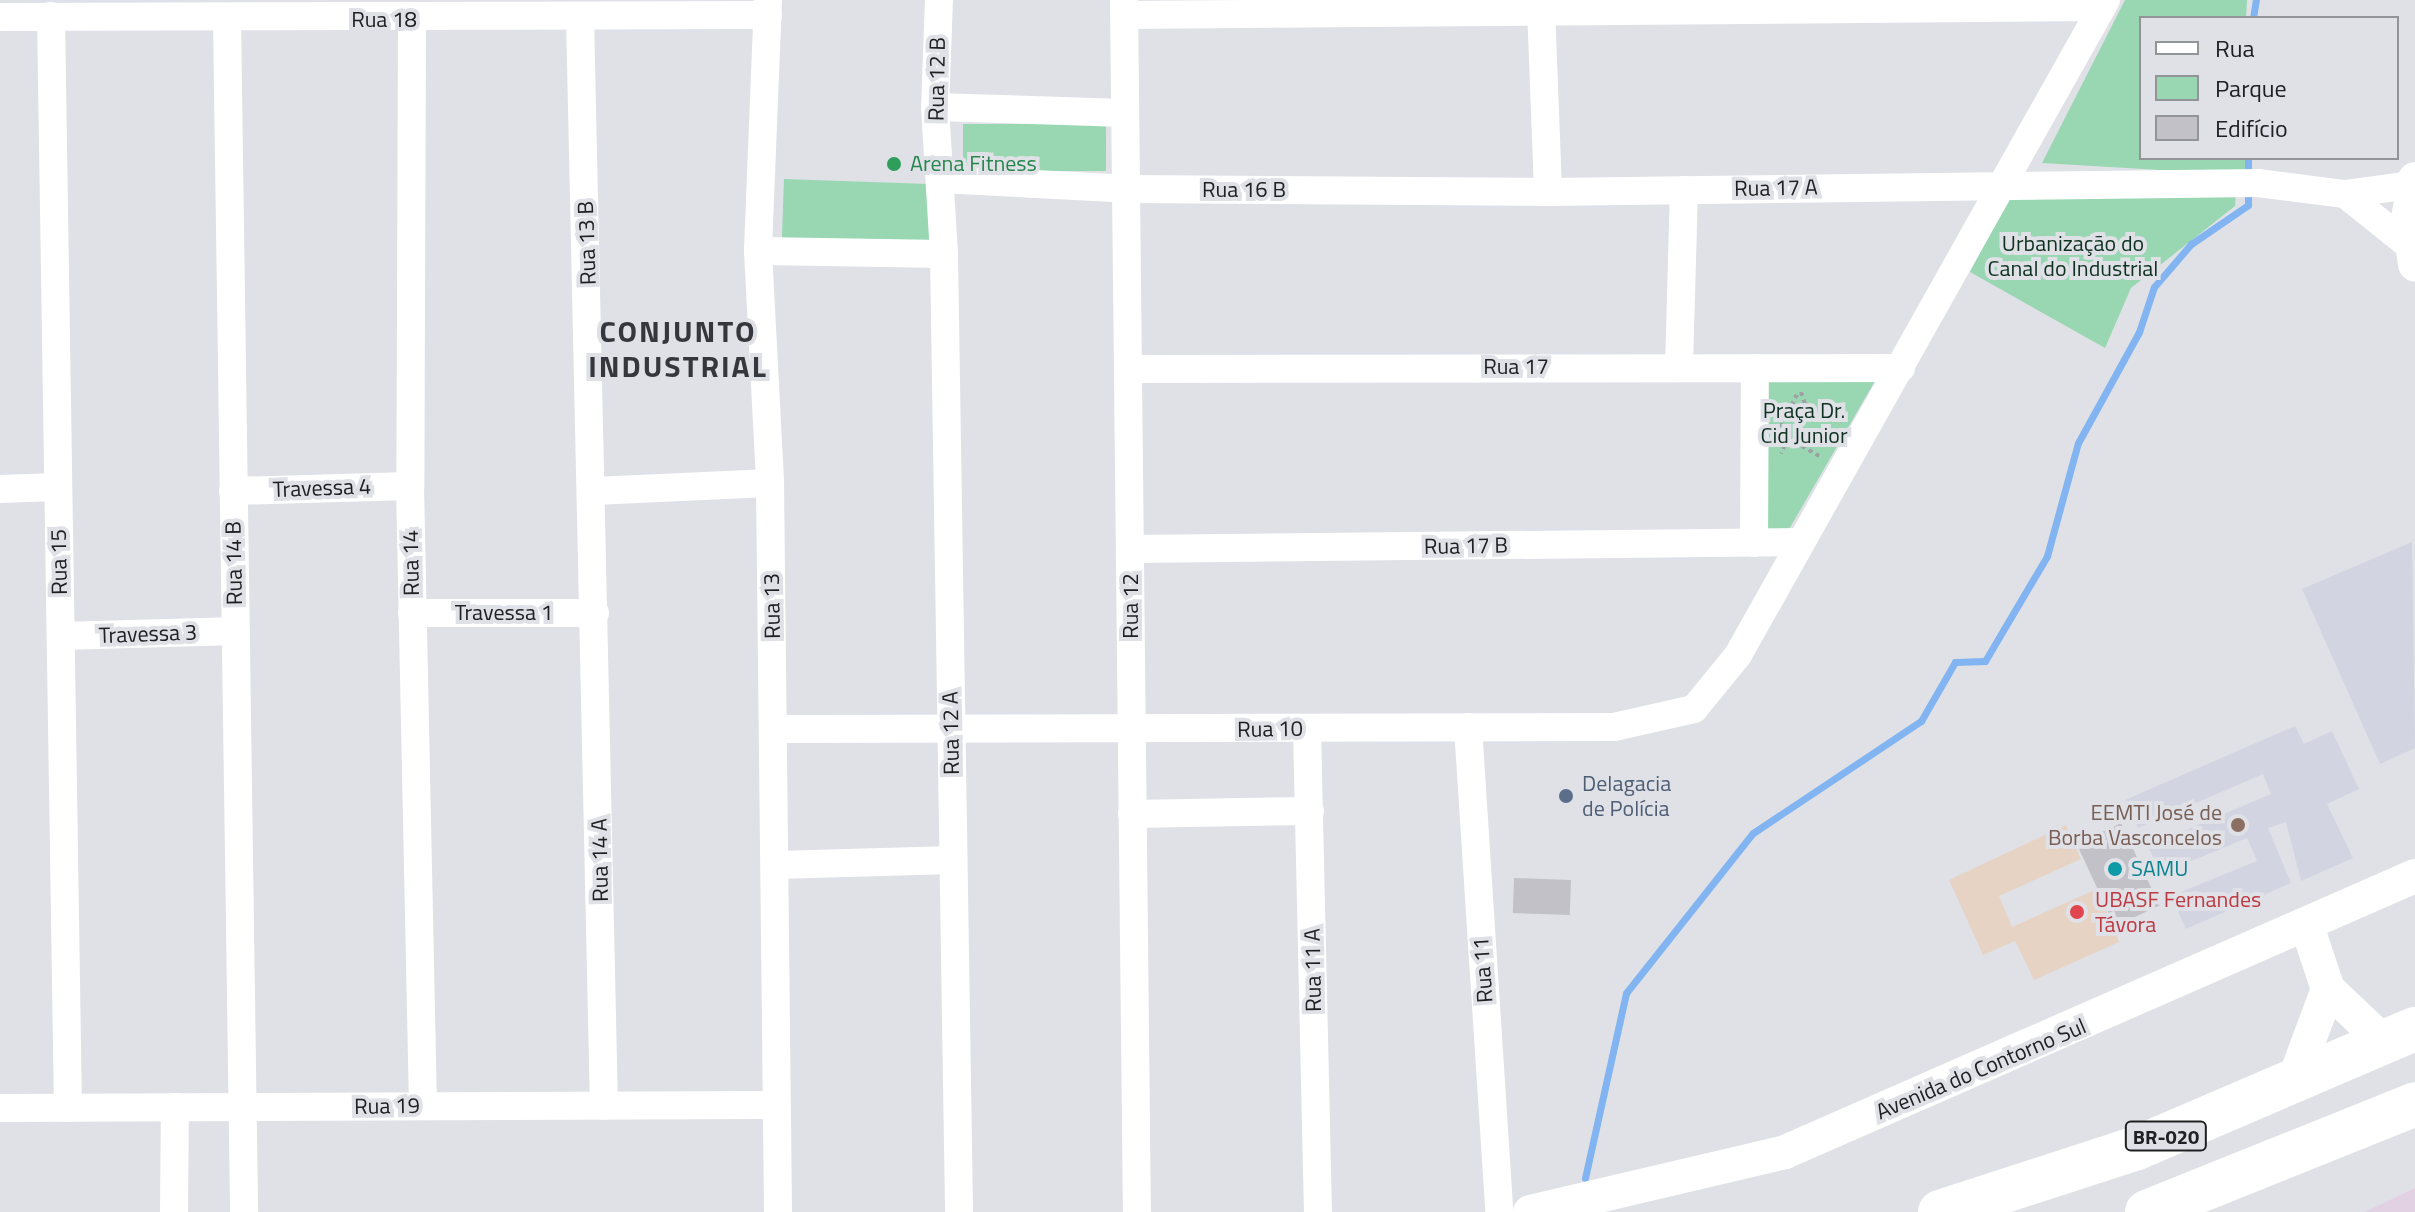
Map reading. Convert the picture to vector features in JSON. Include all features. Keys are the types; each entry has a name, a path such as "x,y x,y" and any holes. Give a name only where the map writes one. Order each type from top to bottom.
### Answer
{"highway":[{"name":"BR-020","path":"1940,1212 2137,1148 2400,1036"},
{"path":"2147,1212 2415,1104"}],"street":[{"name":"Rua 12 B","path":"939,0 935,107 944,254"},
{"path":"1124,8 2104,4"},
{"name":"Rua 10","path":"773,729 1131,731 1614,727 1677,717 1708,696 1738,655 2104,4"},
{"name":"Rua 18","path":"0,17 227,18 291,10 412,21 768,8"},
{"name":"Rua 13","path":"768,8 758,251 770,483 776,865 774,1105 778,1212"},
{"name":"Rua 12","path":"1124,8 1137,1212"},
{"path":"1541,8 1548,192"},
{"name":"Rua 15","path":"51,16 68,1108"},
{"name":"Rua 13 B","path":"580,17 595,613"},
{"name":"Rua 14 B","path":"227,18 244,1212"},
{"name":"Rua 14","path":"412,21 410,486 423,1106"},
{"path":"935,107 1125,113"},
{"name":"Rua 16 B","path":"940,179 1128,189 1548,192"},
{"name":"Rua 17 A","path":"1548,192 2005,182 2258,183 2345,194 2413,182"},
{"path":"2412,255 2413,182"},
{"path":"1679,367 1684,190"},
{"path":"2345,194 2412,255"},
{"path":"758,251 944,254"},
{"name":"Rua 12 A","path":"944,254 959,1212"},
{"path":"1754,543 1755,368"},
{"name":"Rua 17","path":"1130,369 1901,368"},
{"path":"594,491 770,483"},
{"name":"Travessa 4","path":"233,491 410,486"},
{"path":"0,489 57,487"},
{"name":"Rua 17 B","path":"1131,549 1801,542"},
{"name":"Travessa 1","path":"412,613 595,613"},
{"name":"Rua 14 A","path":"595,613 604,1106"},
{"name":"Travessa 3","path":"61,636 236,631"},
{"name":"Rua 11","path":"1468,727 1499,1212"},
{"name":"Rua 11 A","path":"1307,729 1318,1212"},
{"path":"1132,814 1310,811"},
{"path":"776,865 953,860"},
{"name":"Avenida do Contorno Sul","path":"1530,1212 1785,1152 2307,926 2415,876"},
{"path":"2307,926 2328,989 2400,1036"},
{"path":"2293,1083 2328,989"},
{"name":"Rua 19","path":"0,1108 774,1105"},
{"path":"174,1212 175,1107"}],"path":[{"path":"1784,388 1802,388"},
{"path":"1802,388 1805,404 1842,425"},
{"path":"1778,433 1802,388"},
{"path":"1836,436 1849,412"},
{"path":"1769,427 1769,440"},
{"path":"1788,438 1824,459"},
{"path":"1816,472 1830,448"}],"shaded area":[{"path":"2412,542 2415,748 2380,764 2302,589"},
{"name":"EEMTI José de Borba Vasconcelos","path":"2295,726 2304,744 2332,731 2359,789 2327,804 2353,858 2301,881 2286,822 2268,828 2291,883 2186,929 2171,896 2257,861 2247,838 2160,874 2148,846 2271,794 2263,774 2138,828 2125,800"},
{"name":"UBASF Fernandes Távora","path":"2066,825 2081,859 1999,896 2012,927 2097,889 2119,942 2034,980 2015,941 1983,955 1949,880"},
{"path":"2415,1188 2415,1212 2365,1212"}],"green space":[{"name":"Urbanização do Canal do Industrial","path":"2125,0 2247,0 2246,16 2139,16 2139,160 2245,160 2245,175 2042,163"},
{"path":"963,124 1106,124 1106,171 963,171"},
{"path":"784,179 936,184 934,250 782,245"},
{"name":"Urbanização do Canal do Industrial","path":"2236,191 2235,206 2131,288 2105,348 1970,272 2010,196"},
{"name":"Praça Dr. Cid Junior","path":"1875,381 1788,531 1764,529 1763,382"}],"building":[{"name":"SAMU","path":"2121,823 2159,905 2115,926 2077,844"},
{"path":"1514,878 1571,880 1570,915 1513,913"}],"waterway":[{"path":"2253,16 2256,0"},
{"path":"2248,160 2248,176"},
{"path":"1585,1178 1626,993 1753,833 1921,721 1955,662 1985,661 2047,556 2078,443 2139,332 2154,287 2191,244 2248,205 2248,189"}],"place":[{"name":"Arena Fitness","path":"894,164"},
{"name":"Delagacia de Polícia","path":"1566,796"},
{"name":"EEMTI José de Borba Vasconcelos","path":"2238,825"},
{"name":"SAMU","path":"2115,869"},
{"name":"UBASF Fernandes Távora","path":"2077,912"}],"district":[{"name":"CONJUNTO INDUSTRIAL","path":"678,348"}]}
